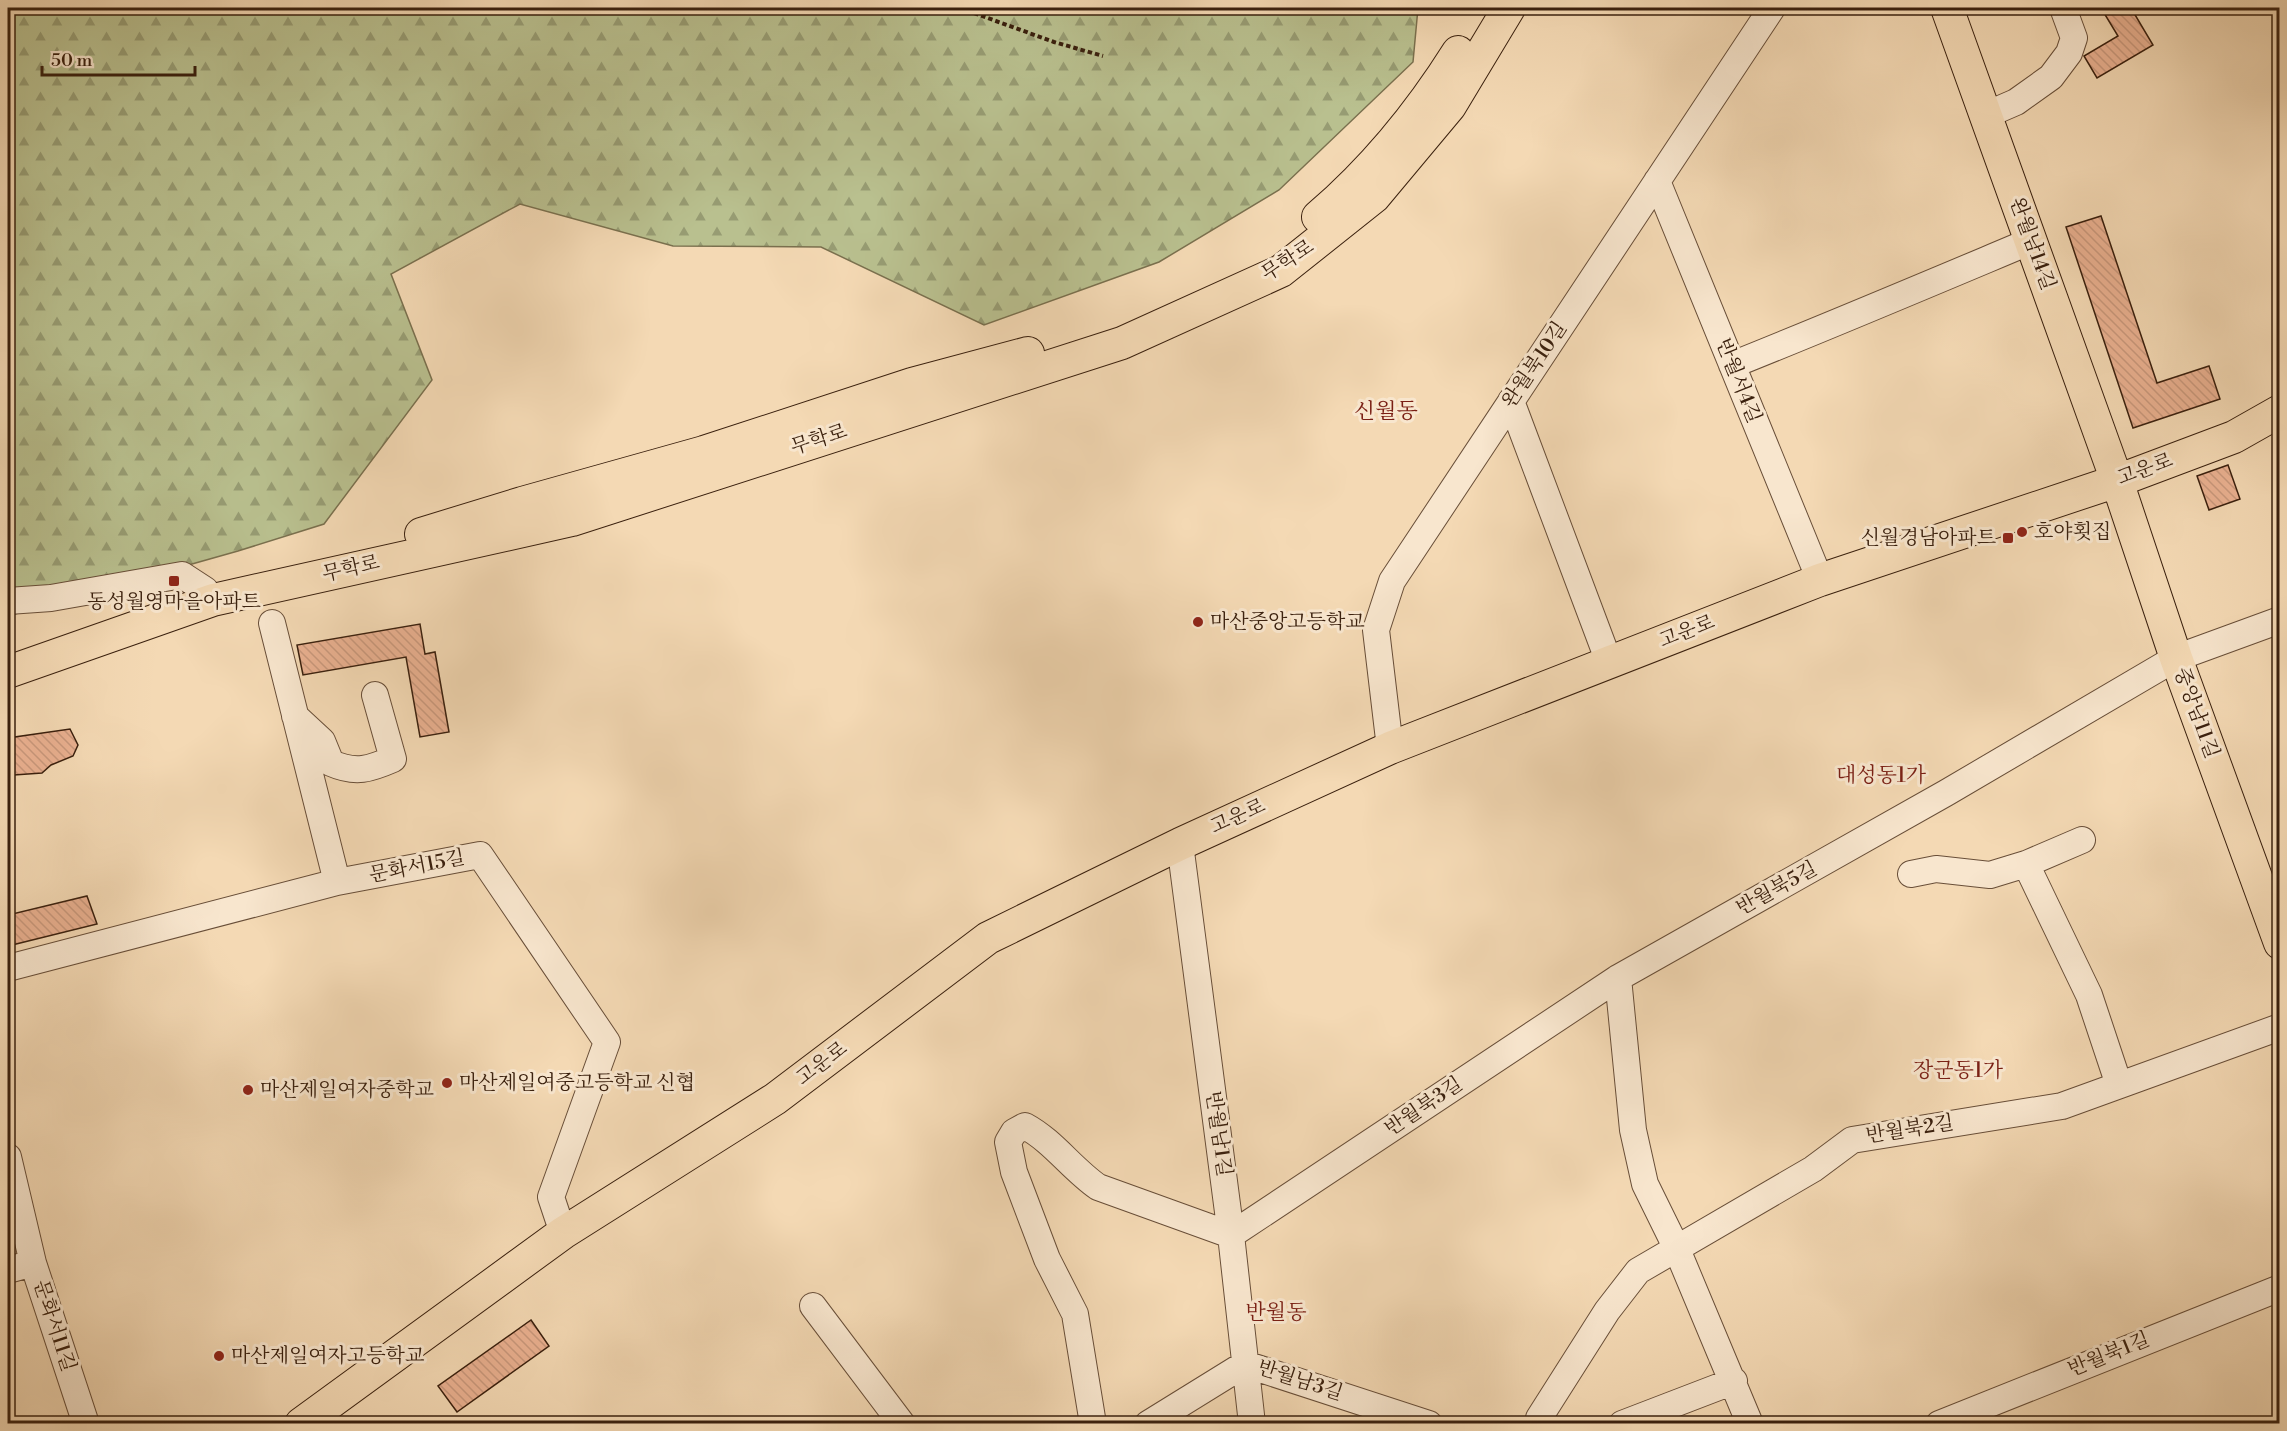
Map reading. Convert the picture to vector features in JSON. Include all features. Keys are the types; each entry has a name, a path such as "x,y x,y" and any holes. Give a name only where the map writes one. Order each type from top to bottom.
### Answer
{"main road":[{"name":"무학로","path":"8,649 205,590 431,531 704,452 912,384 1063,343 1138,318 1199,292 1262,257 1300,231 1356,182 1413,118 1440,82 1485,8"},
{"name":"무학로","path":"8,672 213,600 572,520 1122,343 1281,271 1374,197 1450,106 1509,8"},
{"name":"완월남14길","path":"1947,8 2117,481"},
{"name":"고운로","path":"301,1424 563,1233 775,1099 988,938 1180,844 1390,748 1820,580 2117,481 2234,437 2280,411"},
{"name":"중앙남11길","path":"2117,481 2176,658 2280,943"}],"street":[{"name":"완월북10길","path":"1390,748 1376,630 1392,581 1772,8"},
{"path":"1986,115 2016,102 2051,77 2069,53 2074,38 2063,8"},
{"name":"반월서4길","path":"1657,182 1820,580"},
{"path":"1732,365 2031,241"},
{"path":"1511,401 1609,662"},
{"path":"8,601 51,598 182,575 205,590"},
{"name":"반월북5길","path":"1618,978 1946,793 2176,658 2280,620"},
{"path":"272,623 337,882"},
{"path":"295,716 322,741 331,763 356,771 393,759 375,695"},
{"path":"1911,874 1936,869 1990,875 2026,864 2082,840"},
{"name":"반월남1길","path":"1180,844 1231,1235 1252,1424"},
{"name":"문화서15길","path":"8,968 337,882 480,855 608,1042 550,1197 563,1233"},
{"path":"2026,864 2089,995 2120,1085"},
{"path":"1618,978 1633,1130 1646,1184 1676,1247 1734,1381 1750,1424"},
{"name":"반월북3길","path":"1231,1235 1618,978"},
{"name":"반월북2길","path":"1538,1424 1539,1418 1607,1311 1638,1271 1813,1169 1852,1140 2062,1106 2280,1026"},
{"path":"1093,1424 1075,1314 1047,1258 1014,1172 1008,1142 1014,1132 1025,1126 1039,1133 1083,1177 1098,1187 1231,1235"},
{"name":"문화서11길","path":"8,1157 33,1263 86,1424"},
{"path":"8,1270 33,1263"},
{"name":"반월북1길","path":"1939,1424 2280,1288"},
{"path":"813,1306 902,1424"},
{"name":"반월남3길","path":"1148,1424 1245,1364 1429,1424"},
{"path":"1622,1424 1734,1381"}],"path":[{"path":"960,8 1054,42 1103,56"}],"green space":[{"path":"8,8 1418,8 1413,62 1279,190 1159,262 984,325 821,247 673,246 520,204 391,274 432,380 324,524 238,551 8,616"}],"building":[{"path":"2101,8 2131,8 2153,45 2097,78 2084,56 2118,36"},
{"path":"2101,216 2157,383 2209,366 2220,399 2133,428 2066,227"},
{"path":"2228,465 2240,499 2209,510 2197,476"},
{"path":"420,624 425,654 435,652 449,732 420,737 406,657 303,675 297,645"},
{"path":"70,729 78,745 73,756 51,765 42,773 14,775 11,767 8,767 8,738"},
{"path":"87,896 97,924 8,946 8,915"},
{"path":"531,1320 549,1346 457,1412 438,1386"}],"place":[{"name":"호야횟집","path":"2022,532"},
{"name":"신월경남아파트","path":"2008,538"},
{"name":"동성월영마을아파트","path":"174,581"},
{"name":"마산중앙고등학교","path":"1198,622"},
{"name":"마산제일여중고등학교 신협","path":"447,1083"},
{"name":"마산제일여자중학교","path":"248,1090"},
{"name":"마산제일여자고등학교","path":"219,1356"}],"district":[{"name":"신월동","path":"1386,411"},
{"name":"대성동1가","path":"1881,776"},
{"name":"장군동1가","path":"1958,1071"},
{"name":"반월동","path":"1276,1313"}]}
